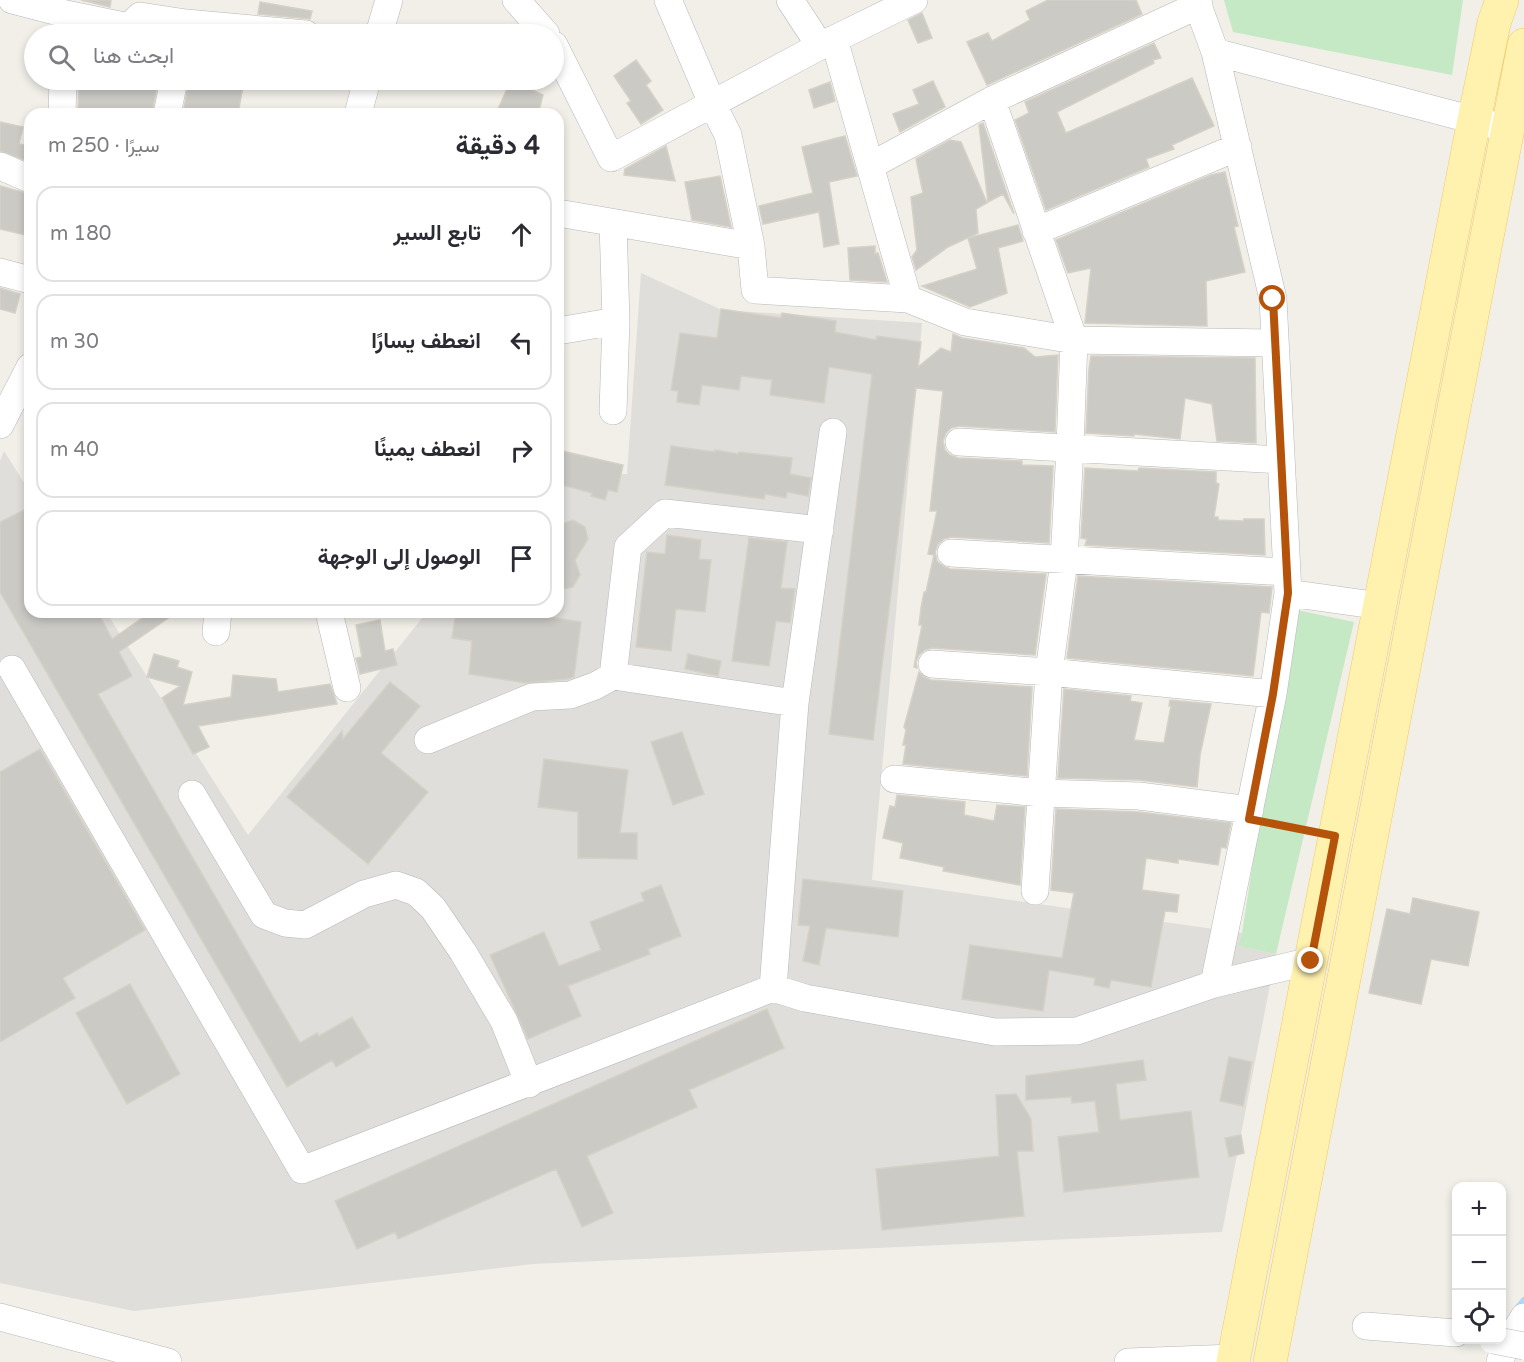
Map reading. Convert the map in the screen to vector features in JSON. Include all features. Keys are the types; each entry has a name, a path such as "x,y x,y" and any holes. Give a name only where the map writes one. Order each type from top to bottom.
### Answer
{"main road":[{"path":"1233,1360 1474,120 1494,23 1502,0"},
{"path":"1270,1362 1524,45"},
{"path":"1362,702 1396,709"}],"street":[{"path":"12,0 66,24"},
{"path":"382,24 389,0"},
{"path":"516,0 537,24"},
{"path":"668,0 728,135 750,246 755,290 908,299 965,322 1074,340 1275,343"},
{"path":"790,0 827,43 870,166 908,299"},
{"path":"564,65 611,158 827,43 914,0"},
{"path":"870,166 992,100 1197,3 1215,52 1273,299 1288,583 1273,694 1214,984"},
{"path":"132,24 140,16 167,24"},
{"path":"1215,52 1508,129"},
{"path":"62,108 63,90"},
{"path":"168,108 172,90"},
{"path":"360,108 364,90"},
{"path":"992,100 1074,340 1064,561 1048,672 1035,891"},
{"path":"1036,231 1238,147"},
{"path":"0,166 24,176"},
{"path":"564,214 750,246"},
{"path":"613,223 616,321 613,411"},
{"path":"0,272 24,278"},
{"path":"564,330 616,321"},
{"path":"0,425 24,379"},
{"path":"773,988 795,703 833,432"},
{"path":"959,442 1280,460"},
{"path":"613,676 628,547 665,513 820,530"},
{"path":"951,553 1064,561 1288,583 1381,606"},
{"path":"330,618 347,688"},
{"path":"932,664 1048,672 1273,694"},
{"path":"12,669 302,1170 773,988 805,998 995,1032 1077,1031 1214,984 1311,961"},
{"path":"428,740 532,697 570,695 595,686 613,676 795,703"},
{"path":"894,779 1041,793 1138,796 1250,814"},
{"path":"192,794 264,915 285,923 305,926 364,894 396,885 416,892 433,908 463,952 504,1021 529,1084"},
{"path":"0,1317 168,1362"},
{"path":"1500,1362 1504,1349 1524,1317"},
{"path":"1366,1326 1452,1333"},
{"path":"1506,1343 1524,1346"},
{"path":"1128,1362 1233,1360"}],"path":[{"path":"1250,814 1335,836"}],"shaded area":[{"path":"641,273 722,310 922,323 872,880 1242,933 1238,946 1276,954 1222,1232 533,1264 134,1311 0,1283 0,461 4,451 24,483 24,618 110,618 248,835 422,618 564,618 564,476 627,474"}],"green space":[{"path":"1224,0 1463,0 1452,75 1233,32"},
{"path":"1292,609 1354,622 1276,954 1238,946 1242,933"}],"building":[{"path":"81,0 111,0 110,7"},
{"path":"1048,0 1136,0 1142,14 987,85 967,42 988,33 992,41 1030,20 1026,11"},
{"path":"260,2 312,11 310,19 258,14"},
{"path":"922,13 932,38 918,43 908,20"},
{"path":"1154,43 1161,58 1153,60 1154,63 1057,112 1066,133 1192,78 1214,126 1172,145 1174,149 1146,159 1149,167 1046,210 1015,120 1029,113 1025,102"},
{"path":"636,60 651,81 646,85 663,110 641,124 627,103 631,101 614,76"},
{"path":"933,81 945,107 900,132 893,114 919,104 913,90"},
{"path":"830,82 835,101 814,108 809,90"},
{"path":"79,90 156,90 153,108 78,108"},
{"path":"187,90 242,90 239,108 184,108"},
{"path":"507,90 532,90 543,95 540,108 498,108"},
{"path":"0,122 23,127 19,144 24,145 24,160 0,151"},
{"path":"983,123 1014,214 1003,194 988,202 979,125"},
{"path":"845,136 857,176 829,182 839,244 824,247 819,212 763,224 759,206 813,193 802,147"},
{"path":"950,140 961,142 987,203 976,209 978,233 948,247 916,270 912,257 917,250 911,197 923,193 916,159"},
{"path":"666,146 675,181 624,175 625,169"},
{"path":"1225,172 1238,226 1234,227 1245,272 1206,281 1207,326 1085,323 1091,268 1068,273 1056,240 1211,175"},
{"path":"720,176 731,227 692,220 685,182"},
{"path":"0,186 24,192 24,235 0,229"},
{"path":"1018,225 1023,241 998,248 1007,293 970,307 922,286 977,269 968,238"},
{"path":"875,246 875,254 878,253 887,282 850,280 848,248"},
{"path":"0,288 20,294 15,313 0,309"},
{"path":"721,309 781,318 782,313 836,321 835,332 876,340 877,336 921,342 918,367 941,348 951,352 953,334 962,338 1024,348 1035,357 1058,355 1055,432 959,426 951,428 943,441 945,450 958,458 1022,461 1022,465 1053,466 1049,543 951,537 938,544 935,552 937,561 950,569 1046,574 1035,655 932,648 919,655 916,662 917,668 914,667 922,625 919,625 921,608 934,555 928,554 937,511 930,511 943,391 916,388 873,740 829,734 872,374 829,367 824,403 770,395 772,380 741,376 739,390 702,385 699,405 677,402 678,391 671,390 680,333 717,338"},
{"path":"1091,356 1255,358 1256,443 1217,441 1212,404 1185,398 1180,439 1134,434 1134,436 1086,433"},
{"path":"671,446 792,458 790,474 811,478 808,496 787,492 786,498 765,494 764,499 665,485"},
{"path":"564,451 623,465 617,492 608,490 605,500 591,496 592,493 564,486"},
{"path":"1085,468 1216,472 1216,483 1219,484 1214,517 1218,517 1218,520 1243,521 1244,519 1264,519 1265,555 1085,545 1087,539 1081,538"},
{"path":"24,510 24,618 101,618 112,639 142,618 168,618 119,652 132,676 98,694 300,1043 317,1033 319,1036 352,1017 370,1047 336,1067 332,1060 287,1087 0,592 0,522"},
{"path":"573,520 585,527 588,539 575,560 580,575 573,587 564,589 564,523"},
{"path":"667,535 701,540 699,559 711,560 705,612 676,609 671,651 636,647 647,552 665,554"},
{"path":"749,538 787,542 781,588 795,589 790,623 776,621 769,666 732,661"},
{"path":"1078,576 1272,587 1269,613 1261,612 1253,676 1067,658"},
{"path":"455,618 554,618 581,622 574,677 567,679 526,683 469,674 472,641 452,638"},
{"path":"380,620 385,651 393,649 397,665 360,674 356,658 362,657 356,625"},
{"path":"154,654 179,661 177,667 192,672 183,705 231,697 233,675 276,679 278,692 330,684 337,704 198,726 209,747 193,754 162,698 180,686 147,677"},
{"path":"688,654 721,661 718,676 685,669"},
{"path":"919,672 931,680 1032,687 1027,776 903,764 906,745 903,745 906,730 904,727"},
{"path":"390,682 420,706 381,753 428,792 368,864 287,797 342,731 343,739"},
{"path":"1064,689 1131,696 1130,701 1142,703 1134,740 1164,743 1171,706 1169,706 1170,700 1211,704 1200,755 1197,787 1139,780 1058,778"},
{"path":"682,732 704,794 673,805 651,742"},
{"path":"40,749 145,930 63,978 75,998 0,1042 0,772"},
{"path":"544,759 628,770 620,833 637,833 637,859 578,858 578,812 538,807"},
{"path":"897,795 965,802 964,815 994,821 997,805 1025,807 1020,885 943,871 944,867 900,858 903,843 883,838 890,806 895,807"},
{"path":"1056,809 1138,812 1231,823 1226,848 1221,847 1218,865 1178,859 1178,863 1146,858 1142,890 1179,895 1177,912 1165,911 1151,987 1111,980 1109,988 1094,985 1095,978 1049,970 1043,1011 962,999 970,945 1062,958 1074,893 1051,890"},
{"path":"803,879 903,891 898,937 826,928 819,965 803,961 810,926 798,925"},
{"path":"661,885 681,936 648,949 650,954 568,986 581,1016 528,1039 490,955 544,932 559,966 601,950 590,922 644,901 641,893"},
{"path":"1413,898 1479,912 1468,966 1431,959 1421,1004 1369,993 1387,909 1410,914"},
{"path":"130,984 180,1074 127,1104 76,1013"},
{"path":"767,1009 784,1048 689,1090 697,1107 587,1156 613,1213 582,1227 556,1169 398,1239 395,1232 357,1249 335,1201"},
{"path":"1229,1057 1252,1062 1243,1106 1220,1101"},
{"path":"1143,1060 1146,1080 1116,1084 1120,1120 1191,1111 1199,1177 1064,1192 1058,1137 1099,1132 1095,1101 1072,1103 1071,1097 1026,1100 1026,1076"},
{"path":"1016,1094 1031,1119 1033,1151 1017,1151 1024,1216 882,1230 876,1169 999,1156 996,1095"},
{"path":"1241,1135 1244,1153 1229,1157 1225,1138"}],"waterway":[{"path":"1515,1311 1524,1300"}],"route":[{"path":"1273,299 1288,593 1273,694 1249,819 1335,836 1311,961"}]}
